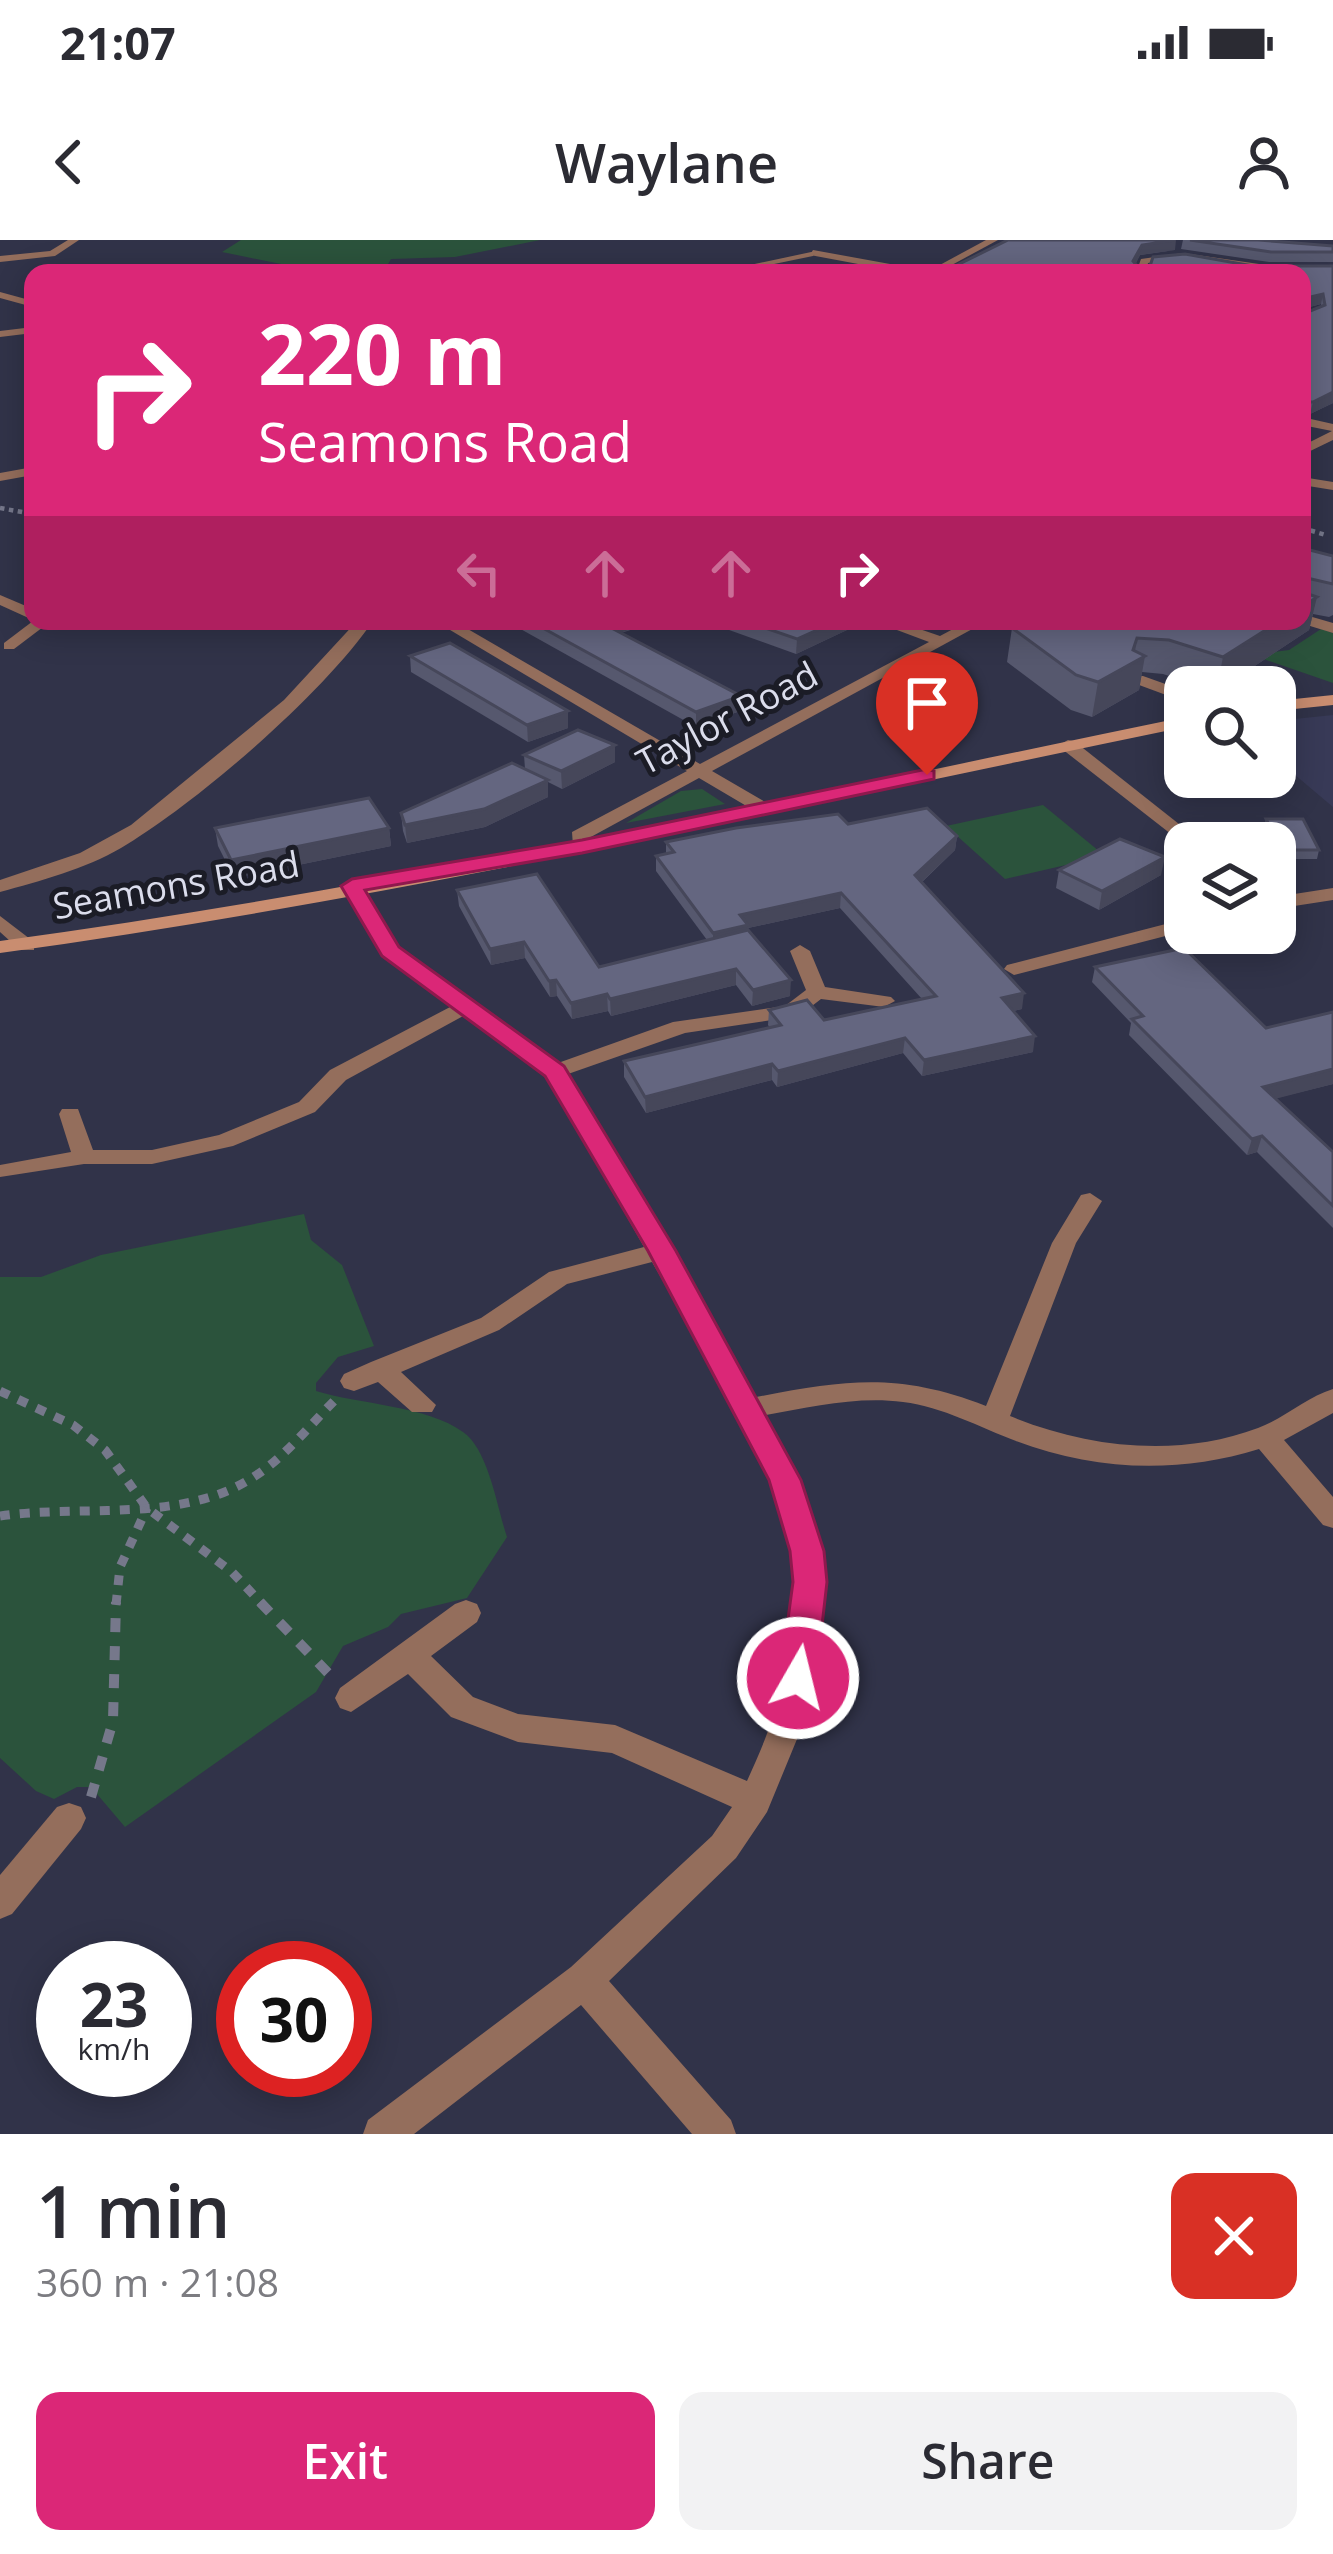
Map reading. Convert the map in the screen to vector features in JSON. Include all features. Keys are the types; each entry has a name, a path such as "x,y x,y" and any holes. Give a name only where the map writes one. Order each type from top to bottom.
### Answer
{"street":[{"path":"0,259 38,259 62,251 74,240"},
{"path":"778,240 805,243 813,254"},
{"path":"947,264 993,240"},
{"path":"762,264 813,254 872,264"},
{"path":"1143,264 1169,255 1236,264"},
{"path":"9,646 31,630"},
{"path":"0,886 114,844 191,787 336,661 358,630"},
{"path":"459,630 766,810"},
{"path":"908,630 941,641"},
{"name":"Taylor Road","path":"582,846 579,836 962,630"},
{"path":"1137,679 1164,690"},
{"path":"1296,704 1333,700"},
{"name":"Seamons Road","path":"0,946 27,946 582,846 1164,726"},
{"path":"1068,746 1167,822"},
{"path":"352,886 391,951 555,1071 662,1251 785,1480 807,1551 810,1582 786,1727 755,1801 724,1846 584,1980 382,2134"},
{"path":"1296,900 1333,894"},
{"name":"Seamons Road","path":"0,922 27,946"},
{"path":"1014,969 1164,931"},
{"path":"800,951 817,992"},
{"path":"555,1071 681,1027 791,1011 817,992 884,1001"},
{"path":"4,1171 85,1157 152,1157 246,1132 307,1107 338,1075 467,1006"},
{"path":"70,1114 85,1157"},
{"path":"994,1421 1064,1243 1090,1201"},
{"path":"367,1375 490,1324 558,1278 662,1251"},
{"path":"367,1375 422,1405"},
{"path":"749,1408 856,1390 891,1391 1050,1443 1199,1456 1266,1438 1311,1417 1333,1399"},
{"path":"1266,1438 1333,1517"},
{"path":"351,1698 466,1612"},
{"path":"410,1656 462,1707 518,1728 615,1739 755,1801"},
{"path":"0,1902 69,1818"},
{"path":"584,1980 717,2134"}],"path":[{"path":"1311,531 1326,535"},
{"path":"0,1516 50,1506 147,1508 241,1486 367,1375"},
{"path":"0,1391 91,1438 147,1508 232,1572 351,1698"},
{"path":"69,1818 89,1801 105,1771 117,1630 116,1584 147,1508"}],"shaded area":[{"path":"1333,715 1333,807 1296,776 1296,719"}],"green space":[{"path":"241,240 540,240 455,257 391,259 388,264 281,264 222,252"},
{"path":"1321,629 1333,633 1333,683 1296,670 1296,666 1252,655 1289,650"},
{"path":"702,789 725,804 626,823 681,791"},
{"path":"1043,805 1105,856 1005,879 946,826"},
{"path":"304,1214 311,1240 342,1265 374,1346 338,1357 316,1383 316,1391 431,1416 463,1432 486,1465 507,1537 467,1598 401,1614 388,1627 343,1646 316,1692 125,1827 91,1787 77,1787 54,1799 36,1791 0,1758 0,1277 41,1277 101,1255"}],"building":[{"path":"1008,240 1175,240 1142,245 1136,264 959,264"},
{"path":"1190,240 1333,246 1333,252 1271,252"},
{"path":"1185,254 1242,264 1151,264 1153,257"},
{"path":"1311,266 1333,266 1333,392 1311,402 1311,311 1325,305 1323,294 1311,297"},
{"path":"1311,550 1333,556 1333,584 1311,579"},
{"path":"546,630 615,630 741,696 696,712"},
{"path":"771,630 817,630 797,639"},
{"path":"1015,630 1266,630 1223,657 1169,640 1137,638 1133,650 1145,656 1098,682 1076,675"},
{"path":"450,643 568,711 527,725 410,656"},
{"path":"578,730 615,745 561,771 524,755"},
{"path":"512,763 548,780 484,809 405,825 401,813"},
{"path":"369,798 389,828 231,860 215,828"},
{"path":"927,808 957,836 915,875 1024,993 1002,998 1035,1036 924,1060 905,1038 778,1071 772,1064 645,1097 624,1061 781,1025 769,1010 807,1000 824,1020 936,996 841,893 740,915 748,925 713,933 656,856 674,852 666,842 838,814 848,824"},
{"path":"1303,819 1319,850 1296,850 1296,822 1268,822"},
{"path":"1120,839 1164,857 1102,891 1059,870"},
{"path":"537,874 599,967 748,930 791,980 753,990 736,969 610,999 607,994 571,1003 556,980 549,981 524,942 490,949 457,890"},
{"path":"1164,952 1190,954 1266,1028 1333,1012 1333,1069 1263,1087 1333,1152 1333,1206 1262,1136 1252,1139 1132,1019 1143,1016 1095,967"}],"route":[{"path":"798,1678 810,1582 807,1551 785,1480 662,1251 555,1071 391,951 352,886 582,846 927,775"}]}
